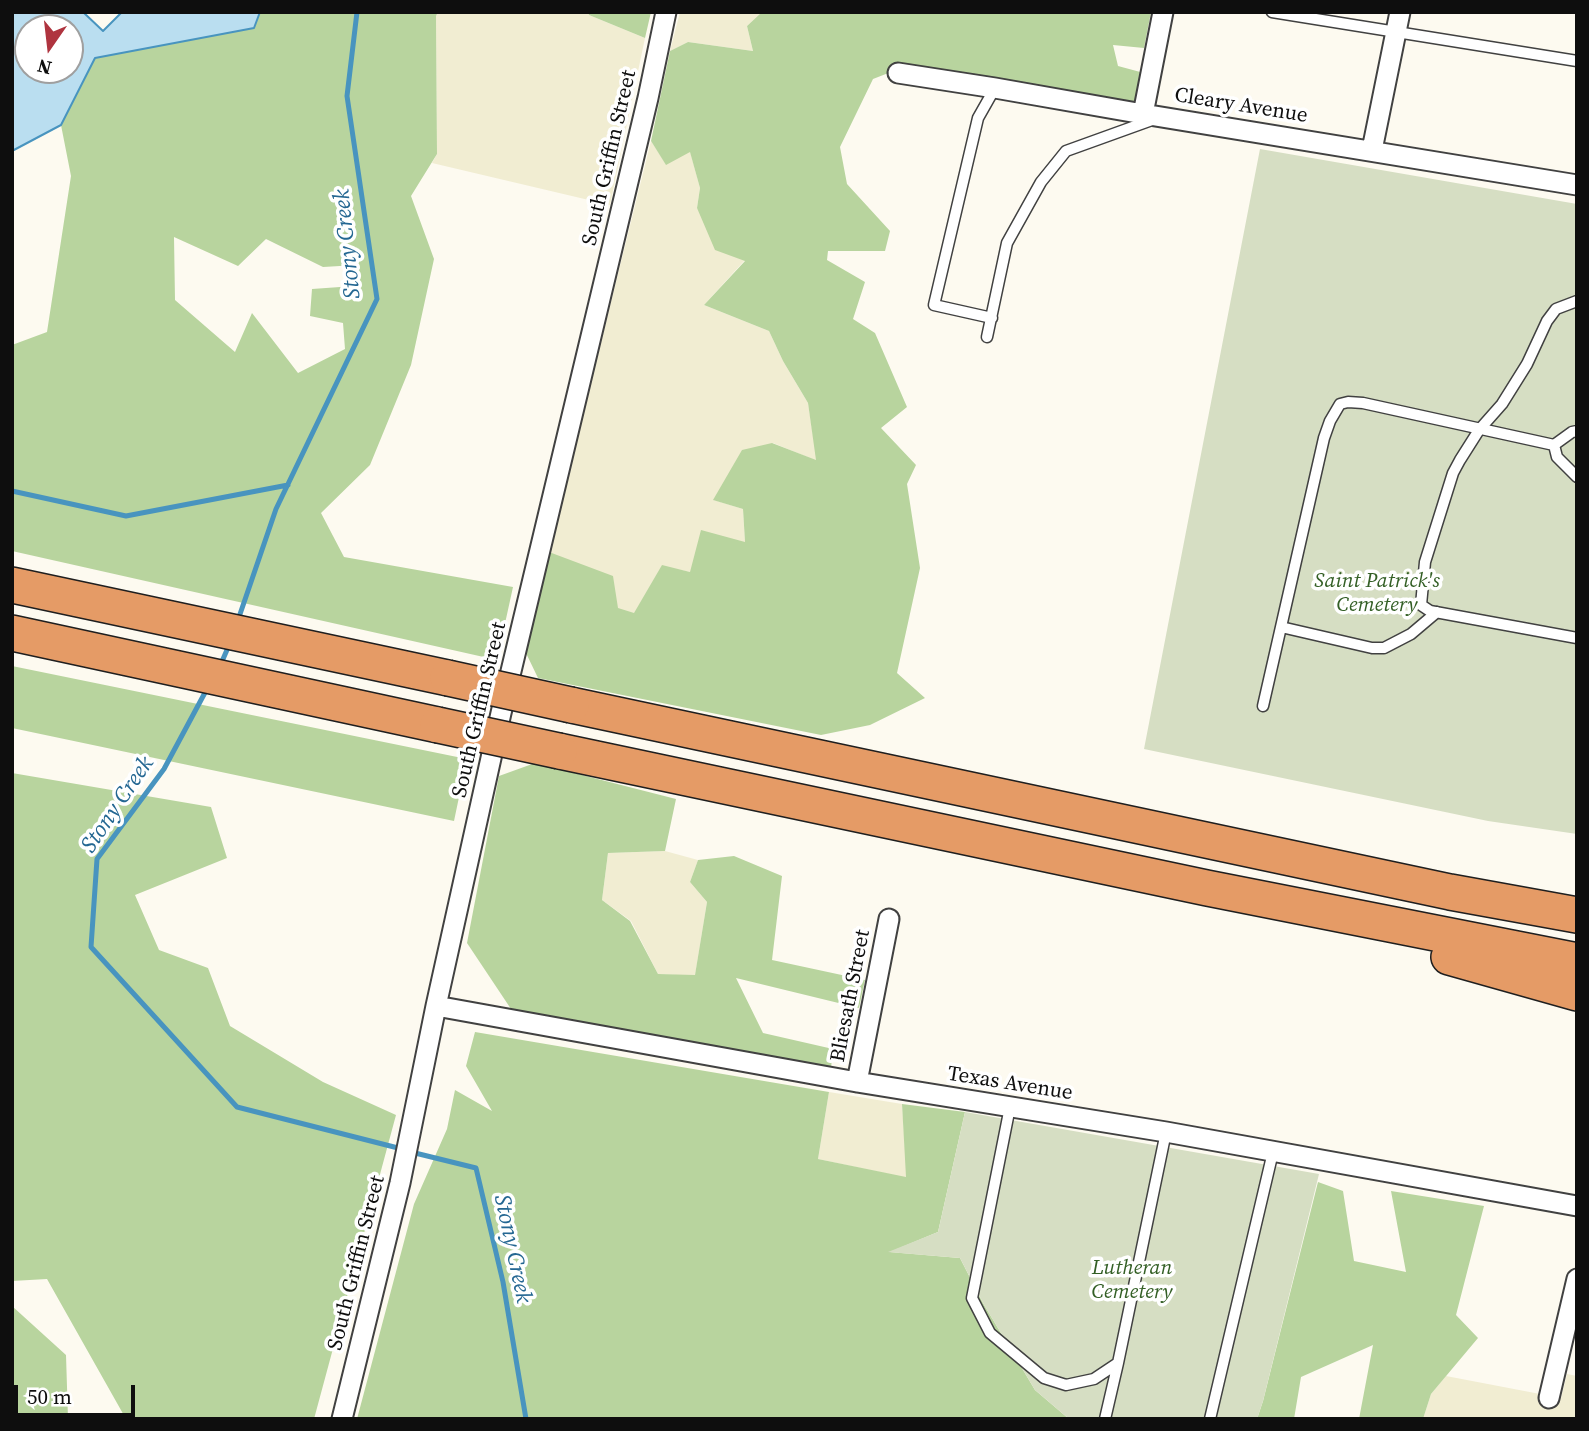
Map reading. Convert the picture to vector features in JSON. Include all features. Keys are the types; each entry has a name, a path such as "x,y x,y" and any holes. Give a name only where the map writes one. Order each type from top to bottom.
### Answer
{"highway":[{"path":"12,585 1437,889 1577,915"},
{"path":"12,633 1207,888 1577,961"},
{"path":"1207,888 1577,993"}],"street":[{"name":"South Griffin Street","path":"342,1419 405,1161 436,1006 501,713 648,99 666,12"},
{"path":"1143,114 1163,12"},
{"path":"1372,150 1400,12"},
{"name":"Cleary Avenue","path":"898,73 1577,185"},
{"name":"Bliesath Street","path":"856,1082 889,919"},
{"name":"Texas Avenue","path":"436,1006 856,1082 1166,1132 1577,1206"},
{"path":"1549,1398 1577,1279"}],"lane":[{"path":"1272,12 1577,61"},
{"path":"992,318 934,305 978,118 995,88"},
{"path":"987,337 1007,243 1041,182 1066,151 1163,117"},
{"path":"1577,301 1556,309 1547,321 1527,364 1502,404 1479,430 1453,473 1425,562 1421,605 1430,611 1577,638"},
{"path":"1263,706 1324,438 1340,404 1363,403 1554,445 1577,431"},
{"path":"1554,445 1556,457 1577,477"},
{"path":"1281,627 1372,648 1384,648 1411,634 1437,612"},
{"path":"1010,1107 972,1298 990,1333 1044,1378 1066,1385 1094,1379 1118,1363"},
{"path":"1105,1419 1166,1132"},
{"path":"1210,1419 1273,1152"}],"shaded area":[{"path":"438,12 588,12 589,15 645,38 610,205 432,163 437,154"},
{"path":"680,12 762,12 747,26 753,51 688,42 670,51"},
{"path":"651,141 666,164 690,151 700,188 697,208 745,260 704,305 769,331 808,403 817,461 773,443 714,500 743,509 745,542 690,572 662,566 634,614 618,609 549,552"},
{"path":"665,851 698,860 690,882 707,902 695,976 658,974 631,921 602,900 608,853"},
{"path":"829,1092 902,1104 907,1178 818,1159"},
{"path":"1567,1374 1577,1376 1577,1419 1423,1419 1431,1394 1446,1376 1561,1398"}],"green space":[{"path":"260,12 438,12 437,154 411,196 434,259 411,365 370,465 321,513 344,557 513,587 497,660 12,551 12,345 47,332 71,176 61,125 95,58 254,28","holes":["174,237 238,266 266,239 323,267 357,265 354,286 312,289 310,316 343,323 345,349 298,373 252,313 235,352 175,300"]},
{"path":"588,12 651,12 645,38 589,15"},
{"path":"762,12 1151,12 1144,48 1113,45 1118,66 1144,73 1137,104 909,65 873,79 840,147 847,184 890,231 885,251 828,251 827,260 865,282 853,319 875,333 907,407 881,428 916,465 907,484 920,568 897,673 925,698 870,725 821,735 538,678 525,651 549,552 613,576 618,608 634,613 662,565 690,572 701,530 745,542 743,509 713,500 742,450 772,443 816,460 808,403 769,331 704,305 745,261 715,250 697,208 700,188 690,152 666,165 651,141 670,51 688,42 753,51 747,26"},
{"name":"Saint Patrick's Cemetery","path":"1260,149 1577,204 1577,834 1488,821 1144,749"},
{"path":"12,666 467,759 454,821 12,728"},
{"path":"535,763 676,799 665,851 608,853 602,900 630,921 658,974 695,975 707,902 690,882 698,860 734,856 782,876 772,960 865,980 859,1008 736,978 763,1033 833,1049 831,1068 513,1012 467,943 499,776"},
{"path":"12,773 211,807 227,858 135,895 159,950 208,968 230,1026 323,1082 396,1115 314,1419 126,1419 47,1279 12,1281"},
{"path":"475,1032 829,1092 818,1159 906,1177 902,1104 965,1112 938,1232 890,1252 960,1258 983,1303 1035,1390 1069,1419 357,1419 414,1204 447,1129 455,1090 492,1111 466,1066"},
{"name":"Lutheran Cemetery","path":"965,1112 1319,1174 1257,1419 1069,1419 1035,1390 983,1303 960,1258 888,1252 938,1232"},
{"path":"1318,1182 1343,1191 1354,1261 1406,1272 1391,1191 1484,1206 1456,1315 1478,1338 1431,1394 1423,1419 1359,1419 1373,1345 1301,1377 1294,1419 1257,1419"},
{"path":"12,1306 66,1355 68,1419 12,1419"}],"water":[{"path":"12,12 83,12 103,31 122,12 260,12 254,28 95,58 84,80 84,14 14,14 14,84 82,84 61,125 12,151"}],"waterway":[{"name":"Stony Creek","path":"238,620 276,509 377,299 347,96 357,12"},
{"path":"12,491 126,516 288,485"},
{"name":"Stony Creek","path":"220,666 230,643"},
{"name":"Stony Creek","path":"208,687 164,769 97,859 91,947 237,1107 402,1149"},
{"name":"Stony Creek","path":"411,1152 476,1168 503,1282 526,1419"}]}
